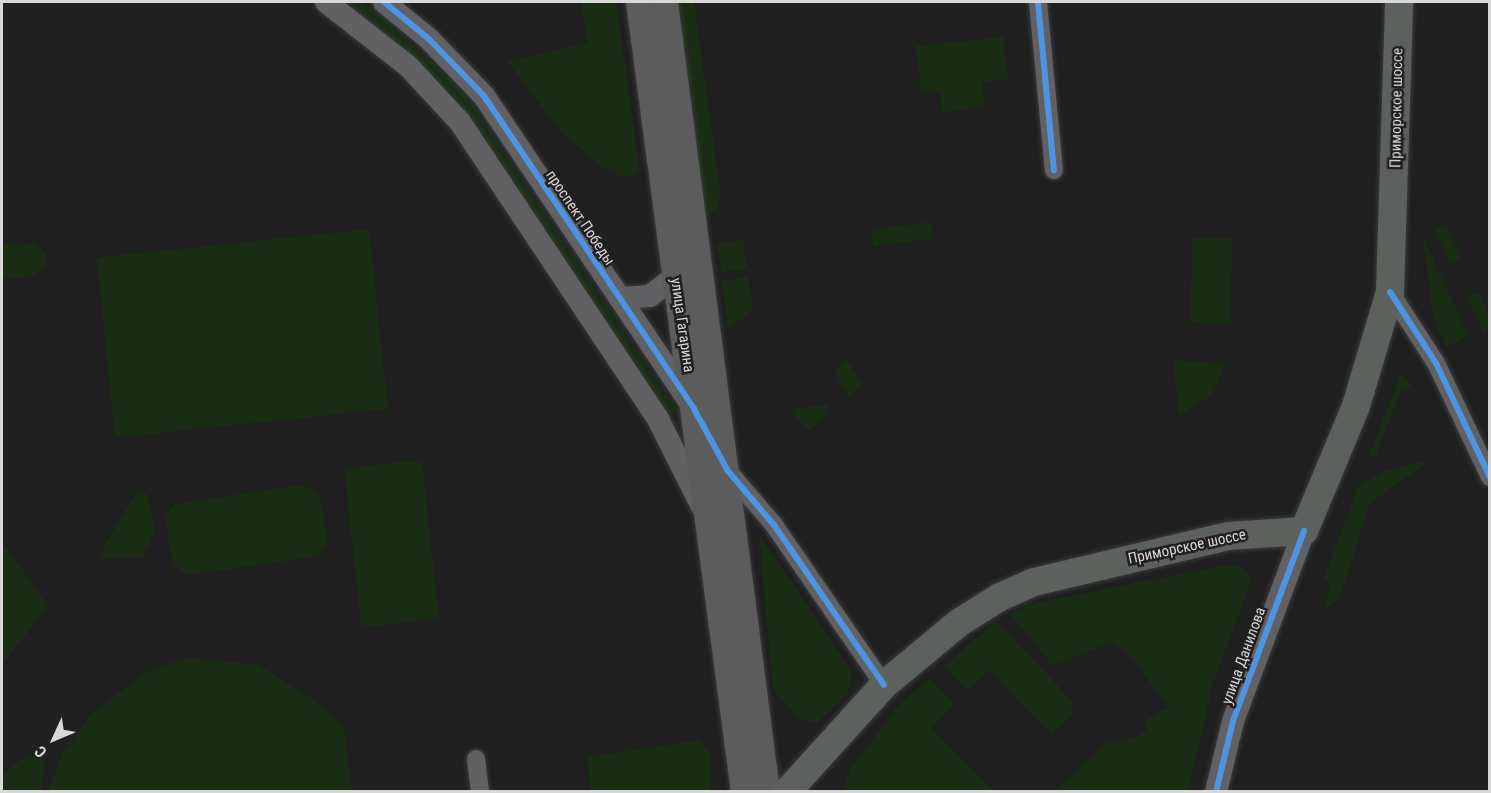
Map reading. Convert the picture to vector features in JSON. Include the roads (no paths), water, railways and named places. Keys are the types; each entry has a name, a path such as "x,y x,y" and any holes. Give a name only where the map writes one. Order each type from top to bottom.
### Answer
{"main road":[{"name":"улица Гагарина","path":"639,2 744,792"},
{"name":"улица Гагарина","path":"665,2 728,471 767,792"},
{"name":"Приморское шоссе","path":"787,792 884,685 960,622 1034,582 1228,536 1304,531 1356,406 1390,292 1400,2"}],"street":[{"path":"326,2 408,66 460,122 660,422 710,530"},
{"name":"проспект Победы","path":"384,2 429,39 484,96 694,409 728,471"},
{"path":"1038,2 1054,170"},
{"path":"620,298 650,296 676,276"},
{"path":"1390,292 1436,363 1490,477"},
{"path":"660,422 674,426 717,389"},
{"path":"728,471 774,525 884,685"},
{"name":"улица Данилова","path":"1216,792 1233,721 1304,531"},
{"path":"476,759 480,792"}]}
